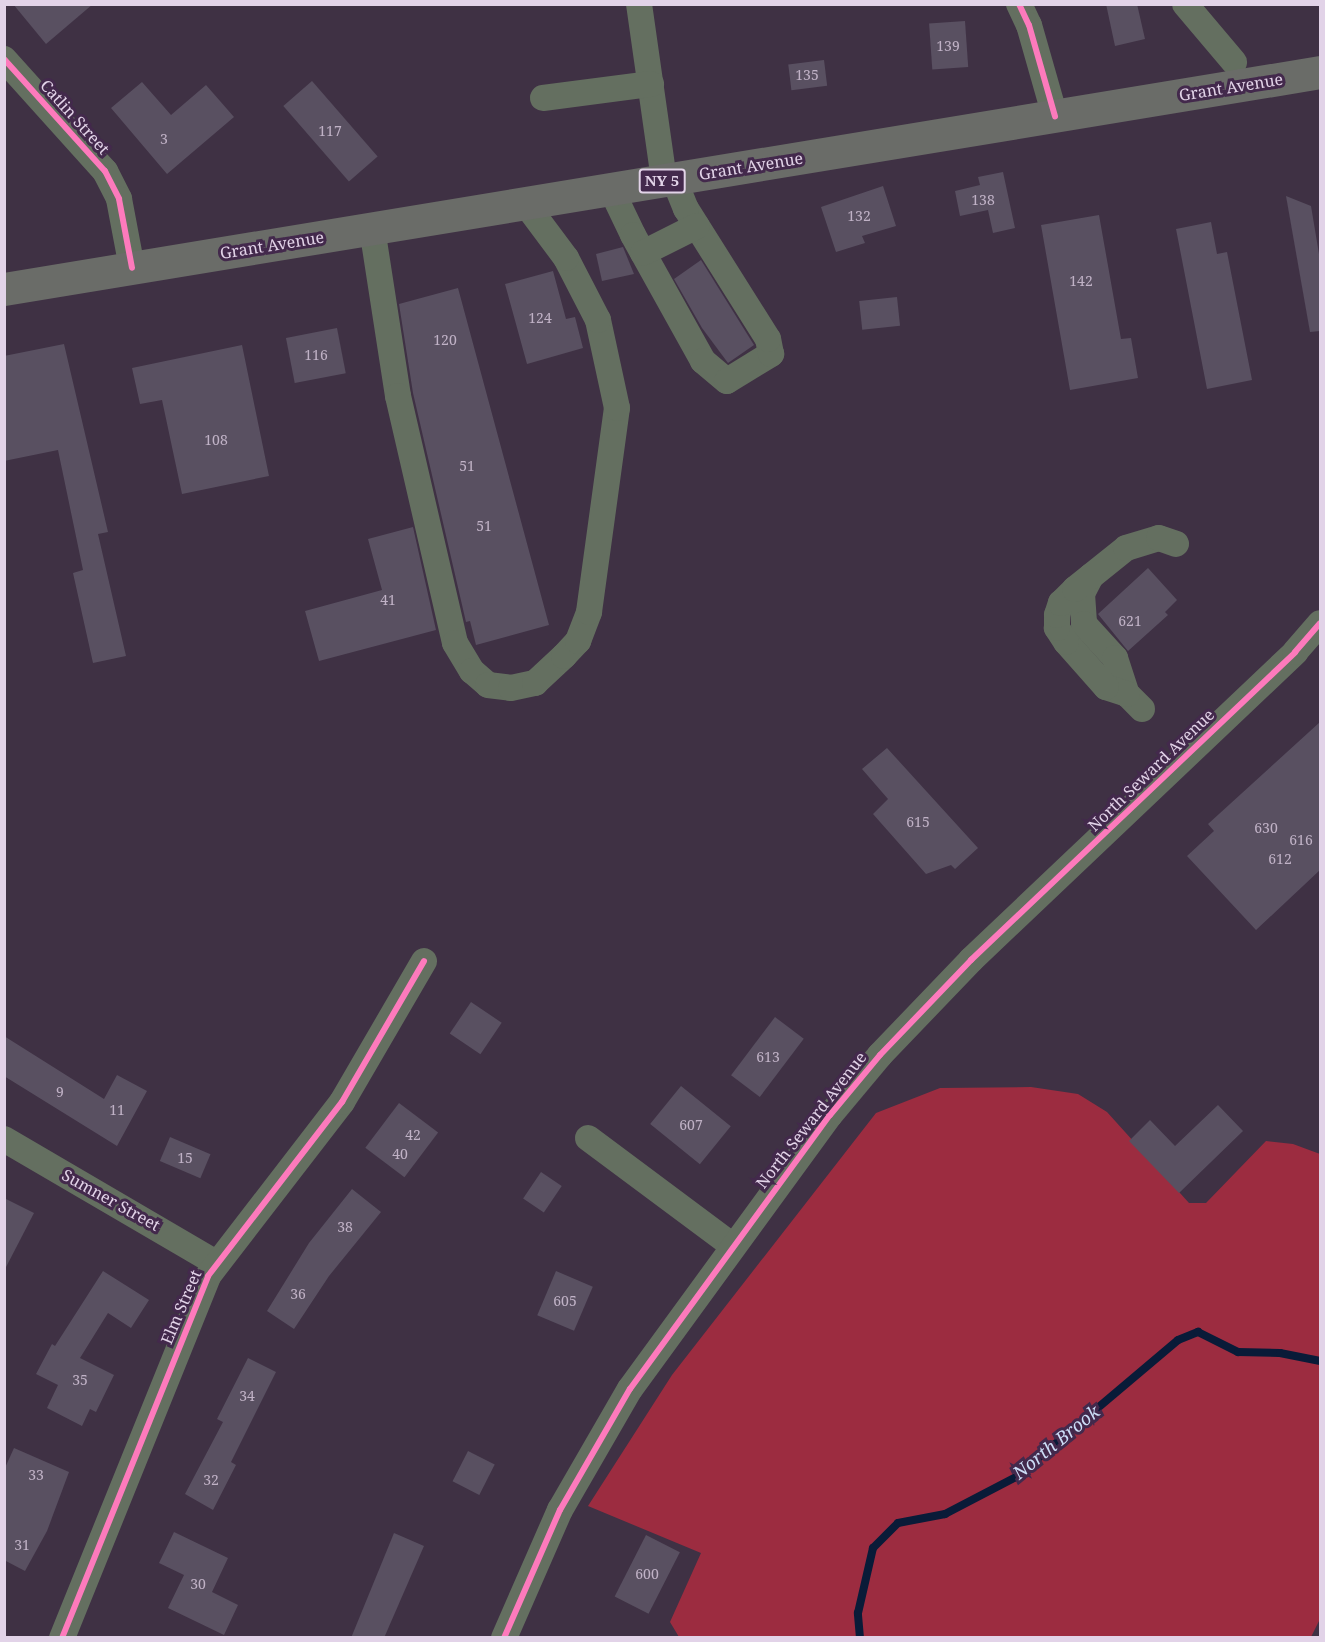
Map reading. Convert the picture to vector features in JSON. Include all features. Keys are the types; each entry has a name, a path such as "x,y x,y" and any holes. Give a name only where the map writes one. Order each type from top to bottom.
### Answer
{"highway":[{"name":"Grant Avenue","path":"4,289 1320,72"}],"street":[{"path":"611,189 643,253 703,361 727,381 759,365 771,354 768,339 669,180 639,4"},
{"path":"1019,4 1029,25 1055,116"},
{"path":"1185,4 1234,62"},
{"name":"Catlin Street","path":"4,59 105,171 119,199 132,268"},
{"path":"543,98 651,84"},
{"path":"372,228 398,396 455,643 472,671 488,685 511,688 536,683 564,656 578,641 589,612 617,408 598,320 566,258 525,203"},
{"path":"643,253 697,226"},
{"path":"1134,702 1115,658 1084,624 1083,583 1126,548 1160,538 1176,544"},
{"name":"North Seward Avenue","path":"504,1638 560,1510 591,1451 630,1389 733,1245 880,1055 971,960 1295,652 1320,623"},
{"name":"Elm Street","path":"62,1638 216,1263 342,1102 424,961"},
{"path":"588,1138 733,1245"},
{"name":"Sumner Street","path":"4,1139 216,1263"}],"shaded area":[{"path":"1031,1087 1078,1094 1107,1112 1189,1203 1206,1203 1266,1141 1293,1144 1320,1154 1320,1619 1311,1637 679,1637 670,1622 701,1553 588,1506 672,1375 876,1113 940,1088"}],"building":[{"path":"13,4 93,4 46,44"},
{"path":"1106,4 1137,4 1145,39 1115,46"},
{"path":"965,21 968,67 932,69 929,24"},
{"path":"824,60 827,86 791,90 788,64"},
{"path":"312,81 378,156 349,181 283,106"},
{"path":"142,82 171,115 206,85 234,117 167,174 111,108"},
{"path":"1003,172 1015,228 993,233 988,210 960,216 955,191 980,185 978,177"},
{"path":"883,186 896,226 862,236 865,243 836,252 821,207"},
{"path":"1286,196 1311,206 1320,260 1320,331 1310,332"},
{"path":"1099,215 1121,339 1131,338 1138,378 1070,390 1041,225"},
{"path":"1211,222 1217,254 1227,252 1252,380 1207,389 1176,229"},
{"path":"623,247 634,274 602,281 596,254"},
{"path":"701,260 754,345 728,363 702,328 674,279"},
{"path":"553,271 566,319 575,317 583,348 527,364 505,284"},
{"path":"458,288 549,625 476,645 470,621 466,622 413,393 399,304"},
{"path":"897,297 900,326 862,330 859,301"},
{"path":"337,328 346,373 295,383 286,338"},
{"path":"64,344 108,532 98,534 126,656 93,663 73,573 83,570 58,450 4,461 4,356"},
{"path":"242,345 269,476 182,494 162,400 140,404 132,368"},
{"path":"413,527 436,630 319,661 305,611 382,590 368,539"},
{"path":"1148,568 1177,600 1165,612 1168,615 1128,651 1098,614"},
{"path":"1320,722 1320,870 1256,930 1187,856 1214,831 1208,824"},
{"path":"887,748 978,848 955,869 951,865 926,874 873,814 888,799 862,769"},
{"path":"471,1002 502,1023 480,1054 450,1034"},
{"path":"775,1017 804,1039 760,1097 731,1075"},
{"path":"4,1036 104,1099 117,1075 147,1091 117,1146 4,1076"},
{"path":"681,1086 731,1126 700,1164 650,1124"},
{"path":"399,1103 438,1132 404,1177 365,1148"},
{"path":"1218,1105 1243,1131 1179,1193 1129,1141 1150,1120 1175,1146"},
{"path":"170,1137 211,1154 200,1178 160,1161"},
{"path":"541,1172 562,1186 544,1213 523,1199"},
{"path":"352,1189 381,1212 329,1276 294,1329 267,1311 309,1243"},
{"path":"4,1198 34,1213 4,1271"},
{"path":"103,1271 149,1300 131,1328 108,1313 80,1358 114,1375 96,1412 90,1409 82,1426 47,1408 58,1385 36,1374 52,1344 55,1346"},
{"path":"556,1271 593,1287 574,1331 537,1315"},
{"path":"248,1358 276,1372 231,1462 236,1465 213,1510 185,1494 223,1422 217,1419"},
{"path":"14,1448 69,1472 47,1531 25,1571 4,1560 4,1470"},
{"path":"468,1451 495,1465 479,1495 453,1481"},
{"path":"174,1532 228,1558 212,1592 238,1605 224,1635 168,1608 184,1575 159,1563"},
{"path":"394,1533 424,1546 384,1638 351,1638"},
{"path":"646,1535 680,1552 649,1614 615,1596"}],"waterway":[{"name":"North Brook","path":"860,1638 858,1613 873,1548 898,1523 945,1514 1016,1477 1178,1340 1198,1332 1238,1352 1280,1353 1320,1361"}],"cycle path":[{"path":"1019,4 1029,25 1055,116"},
{"path":"4,59 105,171 119,199 132,268"},
{"path":"504,1638 560,1510 630,1389 830,1115 880,1055 971,960 1295,652 1320,623"},
{"path":"62,1638 208,1276 342,1102 424,961"}]}
